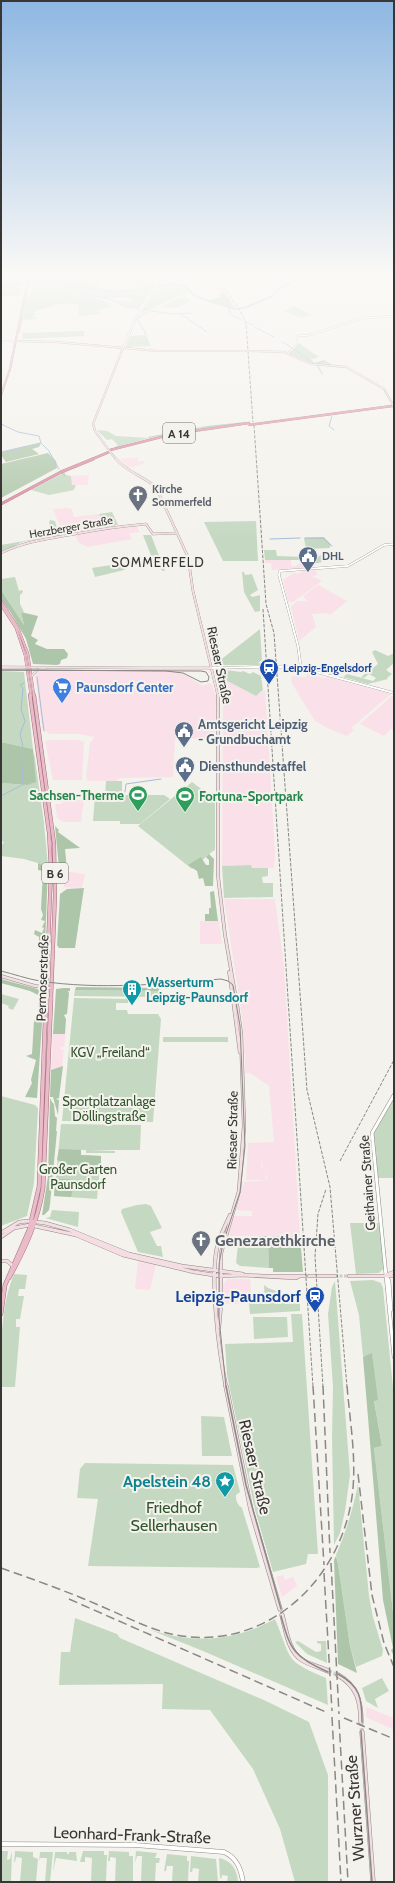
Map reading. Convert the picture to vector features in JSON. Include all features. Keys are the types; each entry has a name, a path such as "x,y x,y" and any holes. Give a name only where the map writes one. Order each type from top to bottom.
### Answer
{"highway":[{"name":"A 14","path":"2,503 61,472 110,451 164,437 393,405"}],"main road":[{"path":"1,395 11,363"},
{"name":"Riesaer Straße","path":"117,363 94,419 93,426 95,431 123,467 149,481 156,487 178,533 188,556 191,582 219,699 218,876 240,1054 244,1138 241,1179 235,1205 223,1243 220,1271 221,1304 219,1327"},
{"path":"310,363 346,367 384,389 393,405"},
{"name":"Herzberger Straße","path":"1,553 18,545 34,541 120,526 146,524 153,534 178,533"},
{"name":"B 6","path":"1,601 18,628 26,648 29,662 28,668"},
{"name":"B 6","path":"1,605 19,635 28,668"},
{"path":"29,662 36,667"},
{"path":"1,668 88,668"},
{"path":"28,668 211,668"},
{"name":"Permoserstraße","path":"1,1314 6,1283 33,1223 39,1187 55,866 51,823 31,677 28,668"},
{"name":"Permoserstraße","path":"6,1283 23,1254 43,1188 48,1068 51,1036 49,988 51,854 28,668"},
{"path":"31,677 37,670 46,669"},
{"path":"1,976 49,988"},
{"path":"48,1068 52,1066"},
{"name":"Riesaer Straße","path":"235,1205 218,1243 215,1270 224,1384 248,1498 280,1609"},
{"path":"1,1232 14,1224 33,1223 71,1230 116,1250 130,1254 195,1268 243,1275"},
{"path":"1,1237 14,1228 33,1223 76,1235 123,1255 220,1276 243,1275 287,1278 300,1276 335,1276"},
{"path":"1,1261 7,1261 13,1266"},
{"path":"386,1275 394,1272"},
{"path":"349,1276 394,1276"},
{"path":"282,1615 292,1648 302,1660 328,1671"},
{"path":"338,1675 348,1680 357,1690 361,1702 361,1722"},
{"name":"Wurzner Straße","path":"362,1732 373,1882"}],"street":[{"path":"301,668 298,646 280,571 346,566 384,545 394,544"},
{"path":"211,668 301,668 394,693"},
{"name":"Geithainer Straße","path":"394,1095 372,1133 386,1275 389,1281 391,1301 390,1312 394,1357"},
{"name":"Leonhard-Frank-Straße","path":"1,1844 135,1845 224,1852 230,1855 237,1862 242,1872 243,1882"}],"shaded area":[{"path":"138,457 138,461 144,461 144,464 128,468 120,459"},
{"path":"89,475 88,485 72,485 71,476"},
{"path":"53,509 72,509 74,517 99,514 106,527 63,534"},
{"path":"137,525 139,532 129,533 132,539 87,547 78,542 75,534"},
{"path":"265,560 291,560 291,566 296,566 304,560 307,560 310,568 272,570 271,563 265,563"},
{"path":"315,570 318,575 312,576 322,581 293,602 288,602 283,580 294,573 297,574 303,571"},
{"path":"318,585 347,601 330,615 325,613 312,614 316,627 299,641 291,607 297,601 307,601 303,596"},
{"path":"38,672 174,672 184,674 203,686 209,683 212,685 216,697 215,739 175,738 173,777 119,778 117,781 88,781 86,777 90,743 95,737 78,734 49,734 42,728 35,674"},
{"path":"307,674 324,678 328,677 391,694 351,728 354,730 347,736 327,728 315,721 292,683 291,676 306,677"},
{"path":"217,675 256,696 265,690 275,852 274,868 251,868 251,865 222,866 223,699"},
{"path":"393,695 394,731 391,729 384,736 360,724"},
{"path":"78,740 84,742 82,780 53,780 45,741"},
{"path":"64,800 84,800 81,822 65,822 61,821 57,817 55,804 62,804"},
{"path":"64,871 85,874 82,888 64,887"},
{"path":"224,899 275,899 284,966 300,1236 227,1236 234,1216 252,1216 252,1211 236,1210 244,1182 267,1180 265,1167 266,1180 246,1180 248,1143 274,1142 269,1086 250,1073 245,1073 242,1017"},
{"path":"200,921 219,921 222,944 200,944"},
{"path":"53,1034 65,1034 65,1040 64,1047 61,1047 61,1050 64,1050 62,1067 51,1070"},
{"path":"138,1260 156,1264 150,1290 135,1289"},
{"path":"227,1279 250,1279 252,1303 224,1304 223,1285"},
{"path":"283,1575 285,1580 293,1577 297,1586 282,1597 276,1577"},
{"path":"366,1707 394,1718 394,1730 366,1717"}],"green space":[{"path":"314,363 329,363 332,365 325,365"},
{"path":"245,422 149,438 148,437 207,426"},
{"path":"97,430 107,431 116,436 149,438 114,448 118,445 112,439 107,440"},
{"path":"41,443 39,447 32,449 39,454 6,462 1,455 1,452"},
{"path":"48,453 56,461 57,468 1,498 1,464"},
{"path":"65,472 66,475 71,476 72,485 76,485 74,490 49,495 31,490"},
{"path":"112,512 118,525 106,527 99,514"},
{"path":"50,520 55,521 59,536 22,542 1,553 1,545 53,536 49,523"},
{"path":"256,521 258,561 223,561 204,522"},
{"path":"143,535 151,535 165,571 154,563"},
{"path":"324,537 331,545 330,548 306,549 304,538"},
{"path":"264,550 276,550 277,556 306,557 307,560 265,560"},
{"path":"327,551 336,556 327,561 313,564 309,558 318,557"},
{"path":"124,563 127,568 124,570 95,577 92,568"},
{"path":"242,572 244,572 245,575 252,574 258,590 250,595 252,597 260,595 260,611 255,612 244,592"},
{"path":"15,577 19,591 22,590 23,592 20,595 20,604 24,612 21,612 24,625 1,590 1,579"},
{"path":"1,590 24,625 21,612 38,616 31,636 38,640 35,644 47,649 64,649 68,654 67,658 61,660 60,664 57,665 33,664 26,639 1,599"},
{"path":"260,629 262,660 258,663 262,665 214,665"},
{"path":"375,650 388,656 394,653 394,663 386,670 392,674 387,678 388,679 368,684 343,677 347,674 373,681 376,678 369,674 364,678 361,677 378,664 372,652"},
{"path":"225,670 243,671 250,674 253,672 261,676 263,690 256,696 218,676"},
{"path":"1,671 24,672 33,749 1,742"},
{"path":"1,742 33,749 36,782 27,785 1,783"},
{"path":"34,752 44,823 48,866 24,859 1,856 1,846 4,842 1,841 1,783 27,785"},
{"path":"106,781 122,781 122,795 164,795 170,799 140,824 120,824 120,821 93,821 95,795 105,795"},
{"name":"Fortuna-Sportpark","path":"192,782 204,791 201,793 203,798 215,799 215,850 192,869 138,826"},
{"path":"55,826 59,830 58,832 80,848 65,849 67,869 59,868"},
{"path":"209,854 214,859 213,886 205,886 203,878 199,879 197,871 188,865 201,857 206,865 209,865 209,860 206,857"},
{"path":"38,863 48,866 45,945 39,943 39,937 34,934 35,930 42,933 44,928 42,927 45,921 41,920 43,915 41,909 43,871 38,870"},
{"path":"251,865 252,868 268,868 268,876 262,877 263,883 273,883 273,897 224,898 222,866"},
{"path":"84,888 75,948 59,948 57,945 60,894 67,889"},
{"path":"214,891 218,921 205,921 205,914 209,914 209,908 211,908 210,892"},
{"path":"1,979 41,990 44,993 37,1098 25,1097 32,1083 31,1080 36,1060 26,1056 32,1054 34,1021 40,1012 41,1007 38,1006 42,997 30,991 1,983"},
{"path":"76,987 159,988 159,991 75,990"},
{"path":"70,988 70,991 68,991 67,1014 64,1015 66,1019 65,1034 53,1034 56,989"},
{"path":"75,990 163,991 163,997 74,996"},
{"path":"1,994 19,999 13,1010 8,1008 9,1006 1,1003"},
{"name":"KGV „Freiland“","path":"74,998 128,999 128,1003 116,1003 116,1010 127,1010 128,1014 158,1014 161,1019 153,1122 62,1121"},
{"path":"163,1037 228,1037 228,1042 163,1042"},
{"path":"63,1066 59,1098 56,1099 59,1100 58,1115 53,1097 50,1097 51,1070"},
{"path":"1,1096 35,1105 38,1108 34,1183 27,1216 1,1226"},
{"path":"394,1097 394,1178 378,1178 373,1134"},
{"path":"50,1098 54,1104 55,1116 57,1118 57,1131 49,1210 42,1215 48,1176"},
{"name":"Großer Garten Paunsdorf","path":"61,1124 141,1125 140,1150 90,1150 115,1151 115,1153 86,1153 86,1150 81,1150 81,1155 101,1156 97,1199 54,1196"},
{"path":"59,1149 81,1150 81,1155 101,1156 101,1165 93,1168 88,1163 79,1168 57,1160"},
{"path":"55,1179 70,1179 74,1185 71,1197 54,1196"},
{"path":"146,1204 151,1206 162,1228 150,1232 157,1246 161,1246 163,1257 138,1252 121,1212 122,1209"},
{"path":"52,1210 79,1212 78,1227 45,1218 50,1217"},
{"path":"350,1223 380,1223 384,1268 379,1273 356,1274"},
{"path":"256,1236 300,1236 303,1272 273,1272 273,1268 269,1268 268,1241 257,1242"},
{"path":"268,1241 269,1268 240,1266 236,1263 238,1245"},
{"path":"14,1274 27,1275 25,1289 19,1289 18,1296 24,1296 20,1319 16,1319 16,1327 20,1327 15,1387 1,1387 2,1329 6,1300"},
{"path":"373,1280 381,1283 383,1288 394,1397 394,1621 374,1448 382,1446 374,1400 377,1400 372,1354 363,1357 359,1315 350,1281"},
{"path":"335,1281 350,1475 340,1533 334,1545 332,1437 333,1387 328,1314 332,1287"},
{"path":"264,1285 284,1294 285,1304 300,1303 300,1311 250,1314 249,1303 265,1303"},
{"path":"291,1314 302,1314 318,1554 308,1554 306,1564 273,1572 255,1510 227,1375 225,1344 293,1342"},
{"path":"253,1317 287,1317 288,1337 254,1339"},
{"path":"372,1353 378,1400 374,1401 382,1446 374,1448 394,1621 394,1657 391,1650 393,1648 383,1600 363,1357"},
{"path":"201,1416 224,1417 232,1456 202,1456"},
{"name":"Friedhof Sellerhausen","path":"85,1463 233,1465 240,1492 236,1495 237,1501 242,1508 260,1567 88,1566 98,1499 77,1498 80,1469"},
{"path":"358,1484 369,1596 373,1617 383,1650 382,1656 356,1667 350,1646 336,1555 349,1520"},
{"path":"336,1556 350,1646 357,1673 338,1664 334,1560"},
{"path":"75,1618 117,1634 120,1638 266,1701 309,1722 328,1775 327,1882 295,1882 280,1829 253,1769 210,1710 162,1709 163,1684 59,1685 61,1652 70,1652"},
{"path":"275,1619 287,1650 295,1662 302,1667 326,1678 328,1705 148,1629 181,1637 213,1638 244,1632"},
{"path":"298,1641 316,1652 321,1651 321,1644 317,1643 317,1641 326,1641 327,1663 307,1654 295,1642"},
{"path":"382,1678 389,1691 375,1699 378,1708 366,1701 362,1688"},
{"path":"1,1851 8,1851 7,1860 10,1859 12,1851 11,1882 1,1882"},
{"path":"15,1851 33,1852 33,1857 38,1859 36,1882 20,1882 22,1858 16,1857 14,1862"},
{"path":"83,1851 104,1851 104,1855 107,1855 106,1882 91,1882 92,1858 85,1857 85,1862 80,1862"},
{"path":"109,1851 129,1852 129,1856 133,1856 133,1882 115,1882 116,1858 110,1857 110,1861 108,1861"},
{"path":"136,1851 157,1853 155,1858 160,1858 159,1863 156,1863 155,1882 141,1882 142,1856 137,1856 135,1863"},
{"path":"40,1852 53,1852 50,1882 45,1882 47,1858 40,1858 39,1862"},
{"path":"55,1852 67,1852 67,1854 69,1854 69,1852 76,1852 77,1861 56,1858 53,1872"},
{"path":"167,1854 187,1856 187,1861 189,1861 188,1882 172,1882 173,1866 167,1866 166,1871 164,1871"},
{"path":"191,1856 216,1859 218,1882 198,1882 199,1869 193,1868 192,1872 190,1872"},
{"path":"219,1858 224,1859 233,1866 238,1882 227,1882 228,1876 222,1875 221,1879 220,1878"}],"waterway":[{"path":"318,366 322,374"},
{"path":"332,416 329,426 334,430"},
{"path":"1,424 18,432 39,436 41,443 49,451 59,469"},
{"path":"1,452 40,443"},
{"path":"62,473 65,476"},
{"path":"270,539 300,538"},
{"path":"305,538 323,538 332,546"},
{"path":"37,677 44,731"},
{"path":"23,747 20,734 25,721 21,709 23,688 20,685 24,683"},
{"path":"21,752 23,785"},
{"path":"125,792 126,784 161,779"},
{"path":"1,796 22,785"}],"tunnel":[{"path":"335,1276 349,1276"},
{"path":"328,1671 338,1675"},
{"path":"361,1722 362,1732"}],"tram line":[{"path":"1,670 201,671 206,672 209,677 208,681 201,682 183,673 166,671 1,670"},
{"path":"1,971 30,979 62,984 108,986 176,983 221,979 228,981 233,985 240,1026 245,1146 240,1192 223,1243 219,1264 219,1318 226,1387"},
{"path":"226,1386 246,1485 281,1609"},
{"path":"281,1616 288,1638 296,1652 308,1662 328,1672"},
{"path":"338,1674 351,1683 355,1688 360,1699 362,1722"},
{"path":"361,1731 372,1882"}],"railway":[{"path":"249,363 253,422"},
{"path":"254,425 266,604 274,633 307,1090 330,1187 347,1387"},
{"path":"263,609 313,1387"},
{"path":"340,1161 394,1060"},
{"path":"323,1387 315,1256 318,1214 326,1189"},
{"path":"313,1386 324,1565"},
{"path":"323,1386 330,1553"},
{"path":"1,1568 65,1591 143,1625 167,1633 201,1637 233,1634 263,1624 289,1607 312,1585 331,1559 344,1529 352,1497 354,1470 347,1386"},
{"path":"358,1474 372,1595 384,1643 394,1667"},
{"path":"331,1563 339,1714"},
{"path":"324,1573 332,1711"},
{"path":"69,1599 328,1713"},
{"path":"332,1717 341,1882"},
{"path":"344,1718 394,1739"},
{"path":"339,1720 348,1882"}],"place":[{"name":"Kirche Sommerfeld","path":"138,512"},
{"name":"DHL","path":"308,573"},
{"name":"Leipzig-Engelsdorf","path":"269,685"},
{"name":"Paunsdorf Center","path":"62,704"},
{"name":"Amtsgericht Leipzig - Grundbuchamt","path":"184,748"},
{"name":"Diensthundestaffel","path":"185,783"},
{"name":"Sachsen-Therme","path":"138,812"},
{"name":"Fortuna-Sportpark","path":"185,813"},
{"name":"Wasserturm Leipzig-Paunsdorf","path":"132,1006"},
{"name":"Genezarethkirche","path":"201,1257"},
{"name":"Leipzig-Paunsdorf","path":"315,1313"},
{"name":"Apelstein 48","path":"225,1498"}],"district":[{"name":"SOMMERFELD","path":"158,562"}],"park label":[{"name":"Sportplatzanlage Döllingstraße","path":"109,1108"}]}
